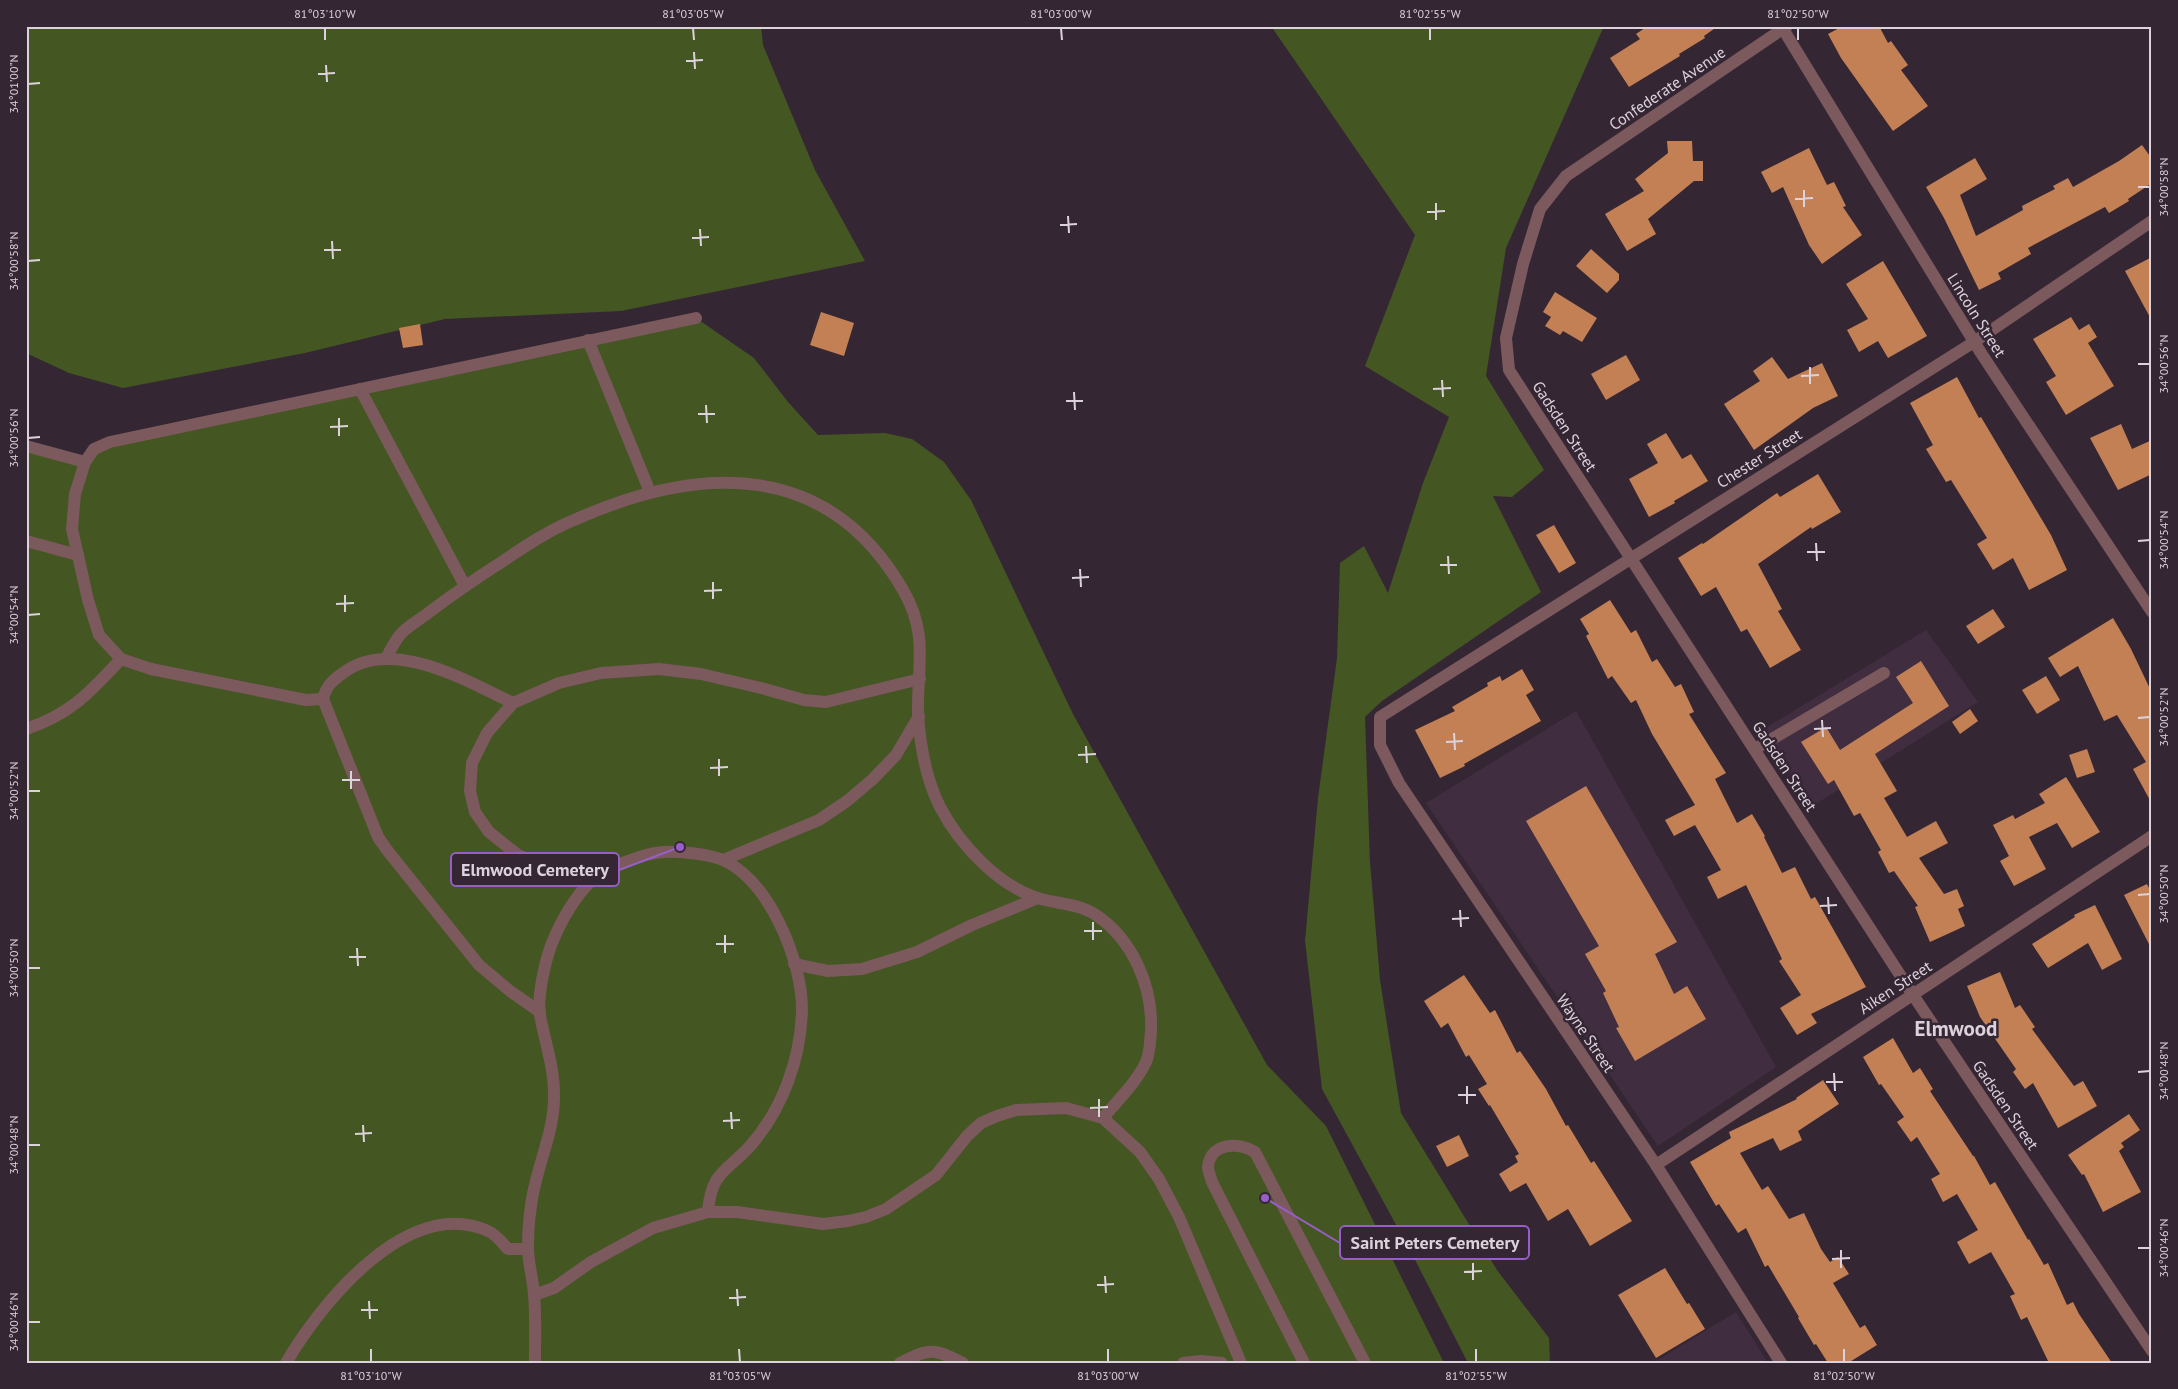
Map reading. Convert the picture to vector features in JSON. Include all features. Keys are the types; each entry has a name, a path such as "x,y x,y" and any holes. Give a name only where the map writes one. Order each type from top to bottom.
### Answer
{"street":[{"name":"Confederate Avenue","path":"1566,176 1785,27"},
{"name":"Lincoln Street","path":"1785,27 1974,342 2152,612"},
{"name":"Gadsden Street","path":"1566,176 1540,209 1522,264 1506,338 1509,370 1632,557 1913,995 2152,1351"},
{"name":"Chester Street","path":"1380,717 1974,342 2152,221"},
{"path":"323,699 306,700 151,670 121,659 99,635 88,600 72,529 76,494 86,462 94,449 110,442 696,318"},
{"path":"588,340 650,492"},
{"path":"360,389 465,586"},
{"path":"26,446 86,462"},
{"path":"386,658 401,634 465,586 524,548 571,521 650,492 702,483 736,483 768,486 793,493 820,504 848,522 869,542 886,564 913,609 920,632 919,716 921,744 929,779 939,806 952,826 980,860 1007,884 1038,898 1076,906 1094,913 1114,929 1131,953 1144,979 1149,994 1152,1017 1147,1060 1132,1084 1103,1118"},
{"path":"26,541 78,556"},
{"path":"513,703 446,672 421,664 386,658 369,659 349,668 325,690 323,699 378,837 387,850 479,965 510,991 540,1012"},
{"path":"26,729 45,723 84,699 121,659"},
{"path":"592,879 554,870 518,855 489,832 475,812 470,791 472,763 486,733 513,703 567,681 601,674 659,669 701,674 804,700 826,702 920,679"},
{"path":"1755,749 1884,673"},
{"path":"723,860 819,820 847,801 873,779 896,755 919,716"},
{"name":"Wayne Street","path":"1380,717 1380,745 1399,783 1656,1165 1782,1363"},
{"name":"Aiken Street","path":"1656,1165 2152,836"},
{"path":"535,1363 534,1295 528,1249 531,1205 549,1131 554,1100 553,1074 540,1012 546,964 552,943 575,900 592,879 610,869 647,855 662,852 678,852 723,860 738,869 755,885 767,901 783,932 794,964 802,1006 794,1067 777,1108 750,1146 718,1176 709,1193 708,1212"},
{"path":"794,964 828,971 871,967 917,952 972,925 1038,898"},
{"path":"534,1295 554,1288 591,1262 653,1228 708,1212 737,1212 824,1224 848,1221 886,1209 936,1175 967,1136 981,1124 1016,1110 1066,1108 1103,1118 1140,1152 1159,1179 1179,1217 1241,1363"},
{"path":"1304,1363 1212,1182 1208,1168 1211,1156 1230,1144 1246,1146 1256,1152 1365,1363"},
{"path":"286,1363 320,1311 343,1285 393,1244 414,1234 443,1225 465,1224 490,1231 508,1248 528,1249"},
{"path":"900,1363 926,1351 946,1354 963,1363"},
{"path":"1183,1363 1201,1361 1222,1363"}],"shaded area":[{"path":"1926,630 1978,702 1811,807 1761,731"},
{"path":"1576,711 1776,1067 1658,1146 1426,803"},
{"path":"1736,1312 1768,1363 1653,1363"}],"green space":[{"path":"26,26 761,26 763,45 815,170 865,261 621,311 445,319 305,353 123,388 69,373 26,353"},
{"path":"1271,26 1604,26 1506,248 1486,376 1544,470 1512,497 1493,496 1541,592 1382,701 1365,717 1370,862 1380,980 1401,1113 1497,1270 1549,1338 1550,1363 1468,1363 1412,1254 1322,1089 1305,941 1318,798 1337,658 1340,563 1364,546 1388,593 1423,483 1449,417 1365,366 1415,235"},
{"path":"696,318 754,358 788,402 818,435 885,433 912,439 944,462 971,500 1073,714 1267,1065 1326,1126 1444,1363 26,1363 26,446 85,462 94,449"}],"building":[{"path":"1648,26 1718,26 1704,36 1705,38 1679,54 1680,56 1629,87 1610,58 1640,39 1636,34"},
{"path":"1843,26 1879,26 1888,43 1891,41 1908,65 1901,70 1928,106 1893,131 1841,58 1828,34"},
{"path":"1667,141 1692,141 1693,161 1703,161 1703,181 1694,181 1648,219 1656,234 1627,251 1605,214 1644,191 1635,179 1668,153"},
{"path":"2142,145 2152,159 2152,183 2128,199 2129,201 2109,213 2105,207 2028,248 2031,254 1998,273 2001,279 1979,290 1944,218 1926,187 1975,158 1987,179 1960,195 1976,236 2023,210 2022,206 2055,189 2053,186 2068,178 2073,187 2119,161"},
{"path":"1809,148 1827,185 1834,182 1846,206 1843,207 1862,235 1822,264 1809,245 1783,187 1772,193 1761,172"},
{"path":"1591,249 1619,274 1619,280 1607,293 1576,266"},
{"path":"2152,257 2152,321 2125,271"},
{"path":"1883,261 1927,336 1888,358 1878,341 1859,352 1847,330 1868,319 1846,284"},
{"path":"1555,292 1597,318 1582,342 1563,331 1560,335 1545,326 1551,317 1543,312"},
{"path":"821,312 854,323 844,356 810,345"},
{"path":"2071,317 2079,330 2089,324 2097,337 2088,343 2114,386 2066,415 2046,382 2056,376 2033,339"},
{"path":"420,324 423,345 403,348 399,328"},
{"path":"1626,355 1640,380 1606,400 1591,374"},
{"path":"1772,357 1788,379 1822,363 1838,396 1813,408 1754,450 1724,404 1760,381 1753,371"},
{"path":"1957,377 1979,418 1981,417 2051,535 2067,570 2029,590 2013,558 1993,570 1977,544 1987,538 1951,480 1946,482 1926,449 1933,445 1910,403"},
{"path":"2121,424 2132,449 2152,440 2152,474 2118,490 2090,438"},
{"path":"1666,433 1682,459 1691,454 1708,481 1674,501 1675,503 1649,517 1629,479 1658,463 1647,444"},
{"path":"1818,474 1841,512 1812,529 1811,527 1758,564 1782,609 1778,611 1801,650 1770,668 1747,629 1741,632 1716,587 1701,596 1678,558 1703,544 1777,493 1780,497"},
{"path":"1554,525 1576,563 1559,573 1536,535"},
{"path":"1610,600 1631,633 1636,630 1652,662 1657,659 1675,687 1681,684 1694,712 1689,714 1726,773 1715,779 1737,823 1752,814 1765,836 1782,873 1795,867 1811,899 1815,897 1866,987 1811,1014 1817,1023 1797,1035 1780,1008 1801,995 1779,961 1782,959 1746,885 1718,899 1707,877 1721,870 1695,825 1674,836 1665,820 1695,805 1652,734 1636,700 1631,703 1612,676 1608,679 1586,636 1589,634 1580,619"},
{"path":"1993,609 2005,627 1978,644 1966,626"},
{"path":"2113,618 2131,649 2152,693 2152,804 2133,769 2146,762 2117,715 2104,721 2078,666 2060,677 2048,658"},
{"path":"1921,661 1949,706 1875,754 1897,791 1884,798 1907,837 1936,821 1948,843 1919,858 1944,894 1957,889 1964,906 1958,909 1965,926 1930,942 1915,907 1918,906 1894,871 1889,873 1878,852 1881,850 1860,813 1854,816 1834,780 1828,784 1801,742 1826,727 1840,750 1913,703 1896,677"},
{"path":"1522,669 1534,690 1526,695 1541,721 1464,764 1465,766 1440,778 1415,730 1455,711 1452,707 1488,686 1487,683 1500,676 1502,681"},
{"path":"2046,676 2060,700 2037,714 2022,690"},
{"path":"1970,709 1978,721 1960,734 1952,722"},
{"path":"2087,749 2095,772 2077,778 2069,755"},
{"path":"2066,777 2100,832 2072,848 2057,823 2029,837 2046,869 2014,886 2000,861 2009,856 1993,825 2013,815 2015,819 2045,803 2039,794"},
{"path":"1586,786 1677,942 1655,954 1674,994 1687,986 1706,1019 1635,1061 1616,1028 1619,1027 1603,993 1606,991 1585,954 1599,946 1526,821"},
{"path":"2147,884 2152,894 2152,950 2124,895"},
{"path":"2095,905 2122,959 2102,970 2088,943 2048,968 2032,944 2075,917 2074,915"},
{"path":"2000,972 2015,1008 2020,1005 2035,1027 2032,1029 2074,1086 2083,1081 2097,1106 2058,1128 2033,1083 2025,1089 2013,1072 2016,1069 1980,1017 1967,986"},
{"path":"1464,975 1490,1013 1495,1010 1517,1053 1520,1051 1546,1089 1566,1126 1568,1125 1591,1163 1594,1161 1632,1221 1590,1246 1568,1209 1548,1221 1526,1183 1510,1192 1499,1174 1518,1162 1515,1156 1519,1154 1490,1105 1478,1089 1487,1084 1469,1055 1466,1057 1448,1023 1441,1028 1424,1001"},
{"path":"1893,1038 1913,1073 1920,1068 1933,1089 1930,1091 1974,1156 1990,1185 1995,1182 2044,1265 2048,1263 2067,1305 2073,1302 2112,1363 2049,1363 2027,1317 2021,1320 2010,1296 2015,1294 1991,1252 1969,1264 1957,1242 1978,1230 1957,1194 1943,1202 1931,1179 1940,1174 1917,1137 1911,1142 1897,1122 1904,1117 1881,1084 1879,1085 1863,1057"},
{"path":"1823,1080 1839,1104 1798,1131 1802,1140 1780,1151 1773,1138 1740,1153 1762,1190 1768,1186 1789,1219 1804,1213 1821,1249 1830,1262 1838,1257 1849,1274 1833,1283 1860,1328 1865,1325 1877,1345 1848,1363 1828,1363 1816,1344 1814,1345 1768,1265 1765,1267 1746,1228 1738,1233 1719,1204 1716,1206 1690,1162 1731,1138 1729,1132 1797,1099"},
{"path":"2129,1114 2140,1130 2121,1143 2124,1147 2119,1151 2141,1192 2103,1212 2084,1174 2082,1175 2068,1155"},
{"path":"1459,1135 1469,1156 1447,1167 1436,1146"},
{"path":"1665,1268 1705,1329 1656,1358 1618,1295"}],"place":[{"name":"Elmwood Cemetery","path":"680,847"},
{"name":"Saint Peters Cemetery","path":"1265,1198"}],"district":[{"name":"Elmwood","path":"1956,1029"}]}
